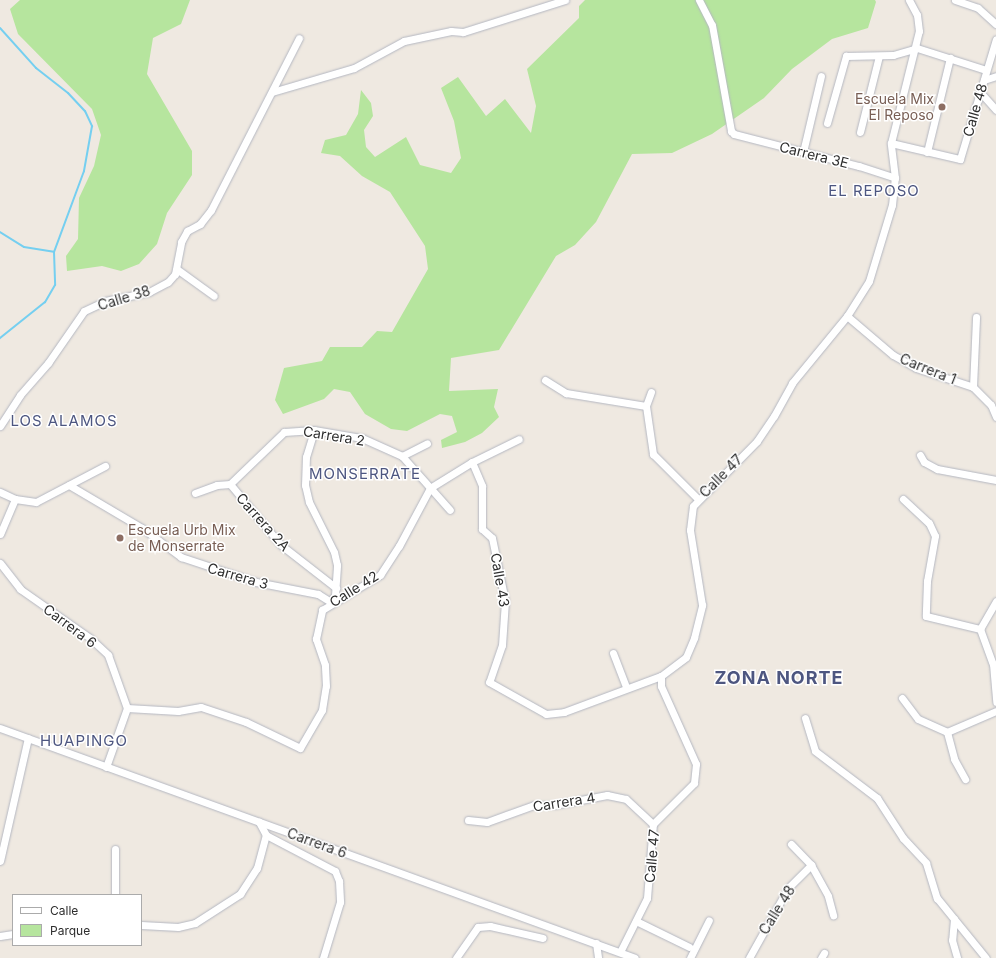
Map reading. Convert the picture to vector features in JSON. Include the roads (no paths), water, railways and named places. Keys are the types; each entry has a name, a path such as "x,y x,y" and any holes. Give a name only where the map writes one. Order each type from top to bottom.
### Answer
{"street":[{"path":"272,92 354,68 404,41 451,31 463,32 565,0"},
{"name":"Carrera 3E","path":"699,0 712,25 731,131 734,134 895,178"},
{"name":"Calle 47","path":"620,952 636,921 649,889 653,824 694,783 696,764 662,693 661,676 686,657 694,638 702,605 690,530 693,506 698,499 756,441 774,416 792,383 847,316 869,281 892,205 895,178 891,142 908,71 917,48 919,24 909,0"},
{"path":"955,0 978,8 996,24"},
{"path":"214,296 178,270 182,242 187,231 200,224 211,210 299,38"},
{"name":"Calle 48","path":"927,152 960,159 996,39"},
{"path":"827,123 846,56 879,56 917,48 986,70"},
{"path":"860,132 879,56"},
{"path":"891,142 927,152 950,58"},
{"path":"803,152 821,76"},
{"path":"984,80 996,76"},
{"path":"980,92 996,110"},
{"name":"Calle 38","path":"0,426 20,395 48,363 84,311 105,300 149,292 168,282 178,270"},
{"name":"Carrera 1","path":"847,316 893,356 916,368 973,387 994,403"},
{"path":"973,387 976,317"},
{"path":"545,380 566,393 646,406"},
{"path":"651,392 646,406 653,454 698,499"},
{"path":"994,403 996,417"},
{"path":"314,430 306,457 305,485 309,502 334,552 337,565 336,588 331,602"},
{"name":"Carrera 2","path":"230,484 284,432 314,430 362,438 402,456 450,510"},
{"path":"430,488 472,462 519,438"},
{"path":"402,456 427,443"},
{"path":"920,455 924,462 937,468 996,480"},
{"name":"Calle 43","path":"472,462 482,486 482,529 492,538 505,601 502,645 489,682 546,714 564,712 626,687"},
{"path":"0,492 15,499 36,502 105,466"},
{"path":"195,494 217,485 230,484"},
{"name":"Carrera 2A","path":"230,484 281,545 336,588"},
{"name":"Carrera 3","path":"69,485 142,528 181,557 249,581 318,594 331,602"},
{"name":"Calle 42","path":"127,708 178,711 201,707 246,722 300,748 322,710 326,686 325,665 316,639 322,610 331,602 380,575 399,546 430,488"},
{"path":"0,534 15,499"},
{"path":"903,499 929,523 935,536 927,581 926,616 980,629"},
{"name":"Carrera 6","path":"0,563 20,588 90,638 108,655 127,708"},
{"path":"980,629 996,601"},
{"path":"980,629 993,664 996,702"},
{"path":"613,654 626,687 661,676"},
{"path":"902,698 918,718 947,732 996,711"},
{"path":"106,767 127,708"},
{"path":"804,718 815,751 877,798 903,838 926,863 937,898 986,958"},
{"name":"Carrera 6","path":"0,728 635,958"},
{"path":"947,732 954,760 965,779"},
{"path":"0,861 28,738"},
{"name":"Carrera 4","path":"468,820 487,822 534,805 554,805 607,795 626,799 653,824"},
{"path":"260,822 266,835 335,871 339,881 340,902 323,958"},
{"path":"142,925 178,927 195,923 240,894 256,868 266,835"},
{"path":"791,844 811,866 828,896 833,915"},
{"path":"115,849 115,894"},
{"name":"Calle 48","path":"749,958 788,888 811,866"},
{"path":"954,919 952,940 957,958"},
{"path":"690,958 709,920"},
{"path":"636,921 690,947"},
{"path":"456,958 478,926 490,926 544,938"},
{"path":"0,936 12,934"},
{"path":"596,943 598,958"}],"waterway":[{"path":"0,28 36,68 68,93 85,111 92,126 84,171 54,252 55,285 45,302 0,338"},
{"path":"0,232 24,247 54,252"}],"place":[{"name":"Escuela Mix El Reposo","path":"942,107"},
{"name":"Escuela Urb Mix de Monserrate","path":"120,538"}],"district":[{"name":"EL REPOSO","path":"874,191"},
{"name":"LOS ALAMOS","path":"64,421"},
{"name":"MONSERRATE","path":"365,474"},
{"name":"ZONA NORTE","path":"779,678"},
{"name":"HUAPINGO","path":"84,741"}]}
